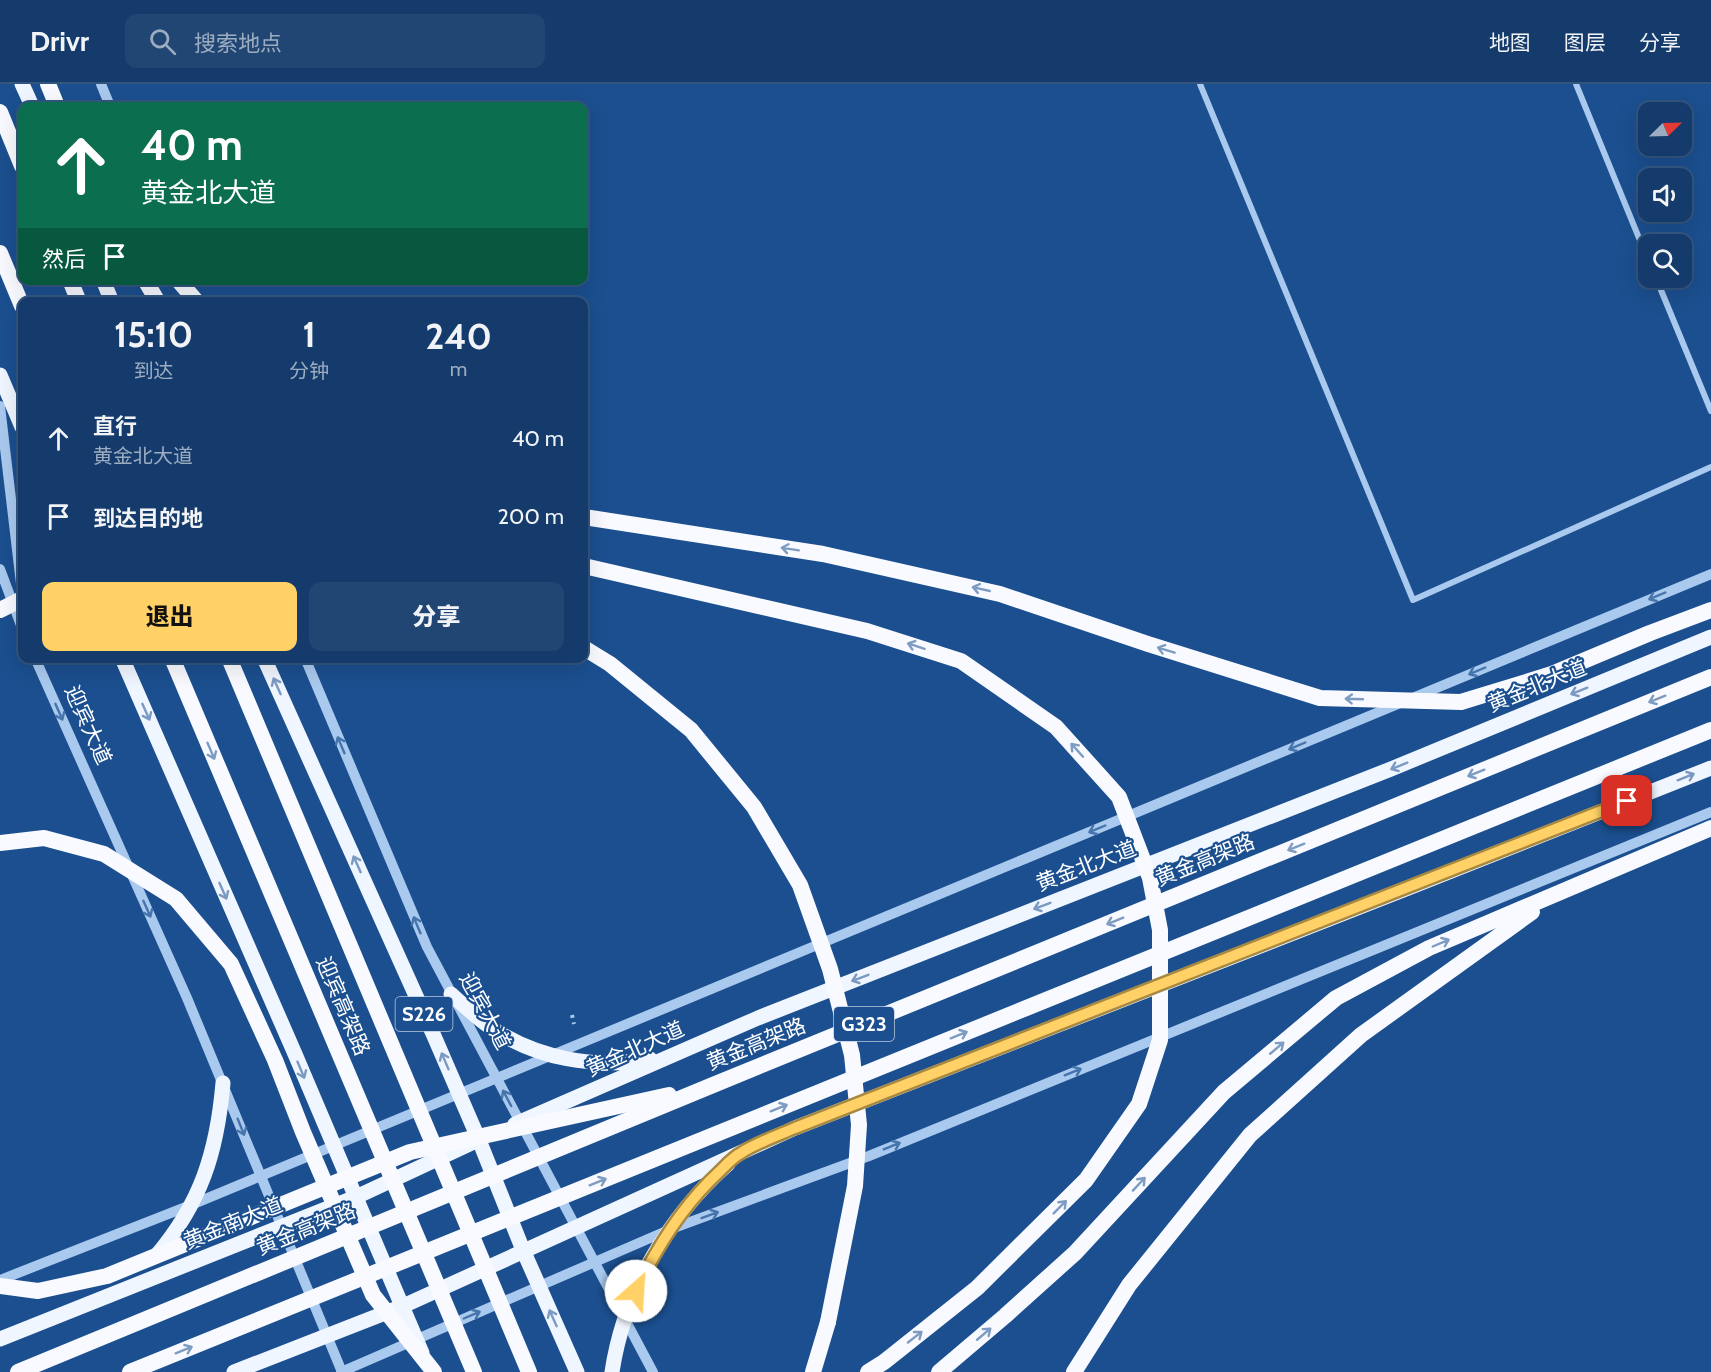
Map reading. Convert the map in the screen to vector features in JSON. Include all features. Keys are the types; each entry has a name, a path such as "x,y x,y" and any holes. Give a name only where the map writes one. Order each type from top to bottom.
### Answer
{"highway":[{"path":"48,84 55,102"},
{"path":"0,112 18,156"},
{"path":"0,253 18,297"},
{"path":"184,285 193,297"},
{"path":"588,518 823,554 1000,594 1148,644 1320,698 1461,702 1552,674 1711,610"},
{"path":"588,567 867,631 961,661 1056,727 1119,797 1150,878 1160,930 1160,1040 1139,1104 1086,1180 986,1280 868,1372"},
{"path":"0,610 18,601"},
{"path":"588,650 610,664 691,730 754,807 800,885 830,969 852,1055 859,1125 855,1186 828,1322 813,1372"},
{"name":"迎宾高架路","path":"174,663 474,1372"},
{"name":"迎宾高架路","path":"231,663 530,1372"},
{"name":"黄金高架路","path":"18,1372 1711,677"},
{"name":"G323","path":"130,1372 1711,730"},
{"path":"939,1372 1075,1253 1224,1092 1336,998 1429,948 1711,828"},
{"path":"0,843 44,838 104,854 176,899 231,964 275,1060 303,1132 374,1295 432,1372"},
{"path":"1074,1372 1129,1285 1250,1135 1360,1035 1558,894"},
{"path":"0,1286 38,1291 107,1276 410,1152 713,1085"}],"main road":[{"path":"22,84 30,102"},
{"path":"0,375 18,418"},
{"name":"黄金北大道","path":"479,1140 758,1018 1391,769 1711,637"},
{"path":"124,663 432,1372"},
{"name":"S226","path":"266,663 459,1094 523,1250 577,1372"},
{"path":"234,1372 403,1306 795,1128 1711,768"},
{"path":"451,994 491,1028 514,1041 569,1060 591,1063 628,1063 685,1050"},
{"path":"122,1290 148,1266 170,1239 191,1205 204,1178 214,1148 223,1083"},
{"name":"黄金南大道","path":"0,1339 356,1197 479,1140"},
{"path":"612,1372 625,1320 636,1291 668,1230 714,1176 740,1153"}],"street":[{"path":"101,84 108,102"},
{"path":"1200,84 1413,600 1711,466"},
{"path":"1576,84 1638,236"},
{"path":"1660,288 1711,411"},
{"path":"0,406 18,558"},
{"path":"0,569 18,617"},
{"path":"0,1280 334,1146 1711,574"},
{"name":"迎宾大道","path":"37,663 187,998 342,1372"},
{"name":"迎宾大道","path":"307,663 427,947 652,1372"},
{"path":"342,1372 668,1230 869,1156 1711,812"}],"route":[{"path":"636,1291 668,1230 714,1176 740,1153 795,1128 1627,801"}]}
